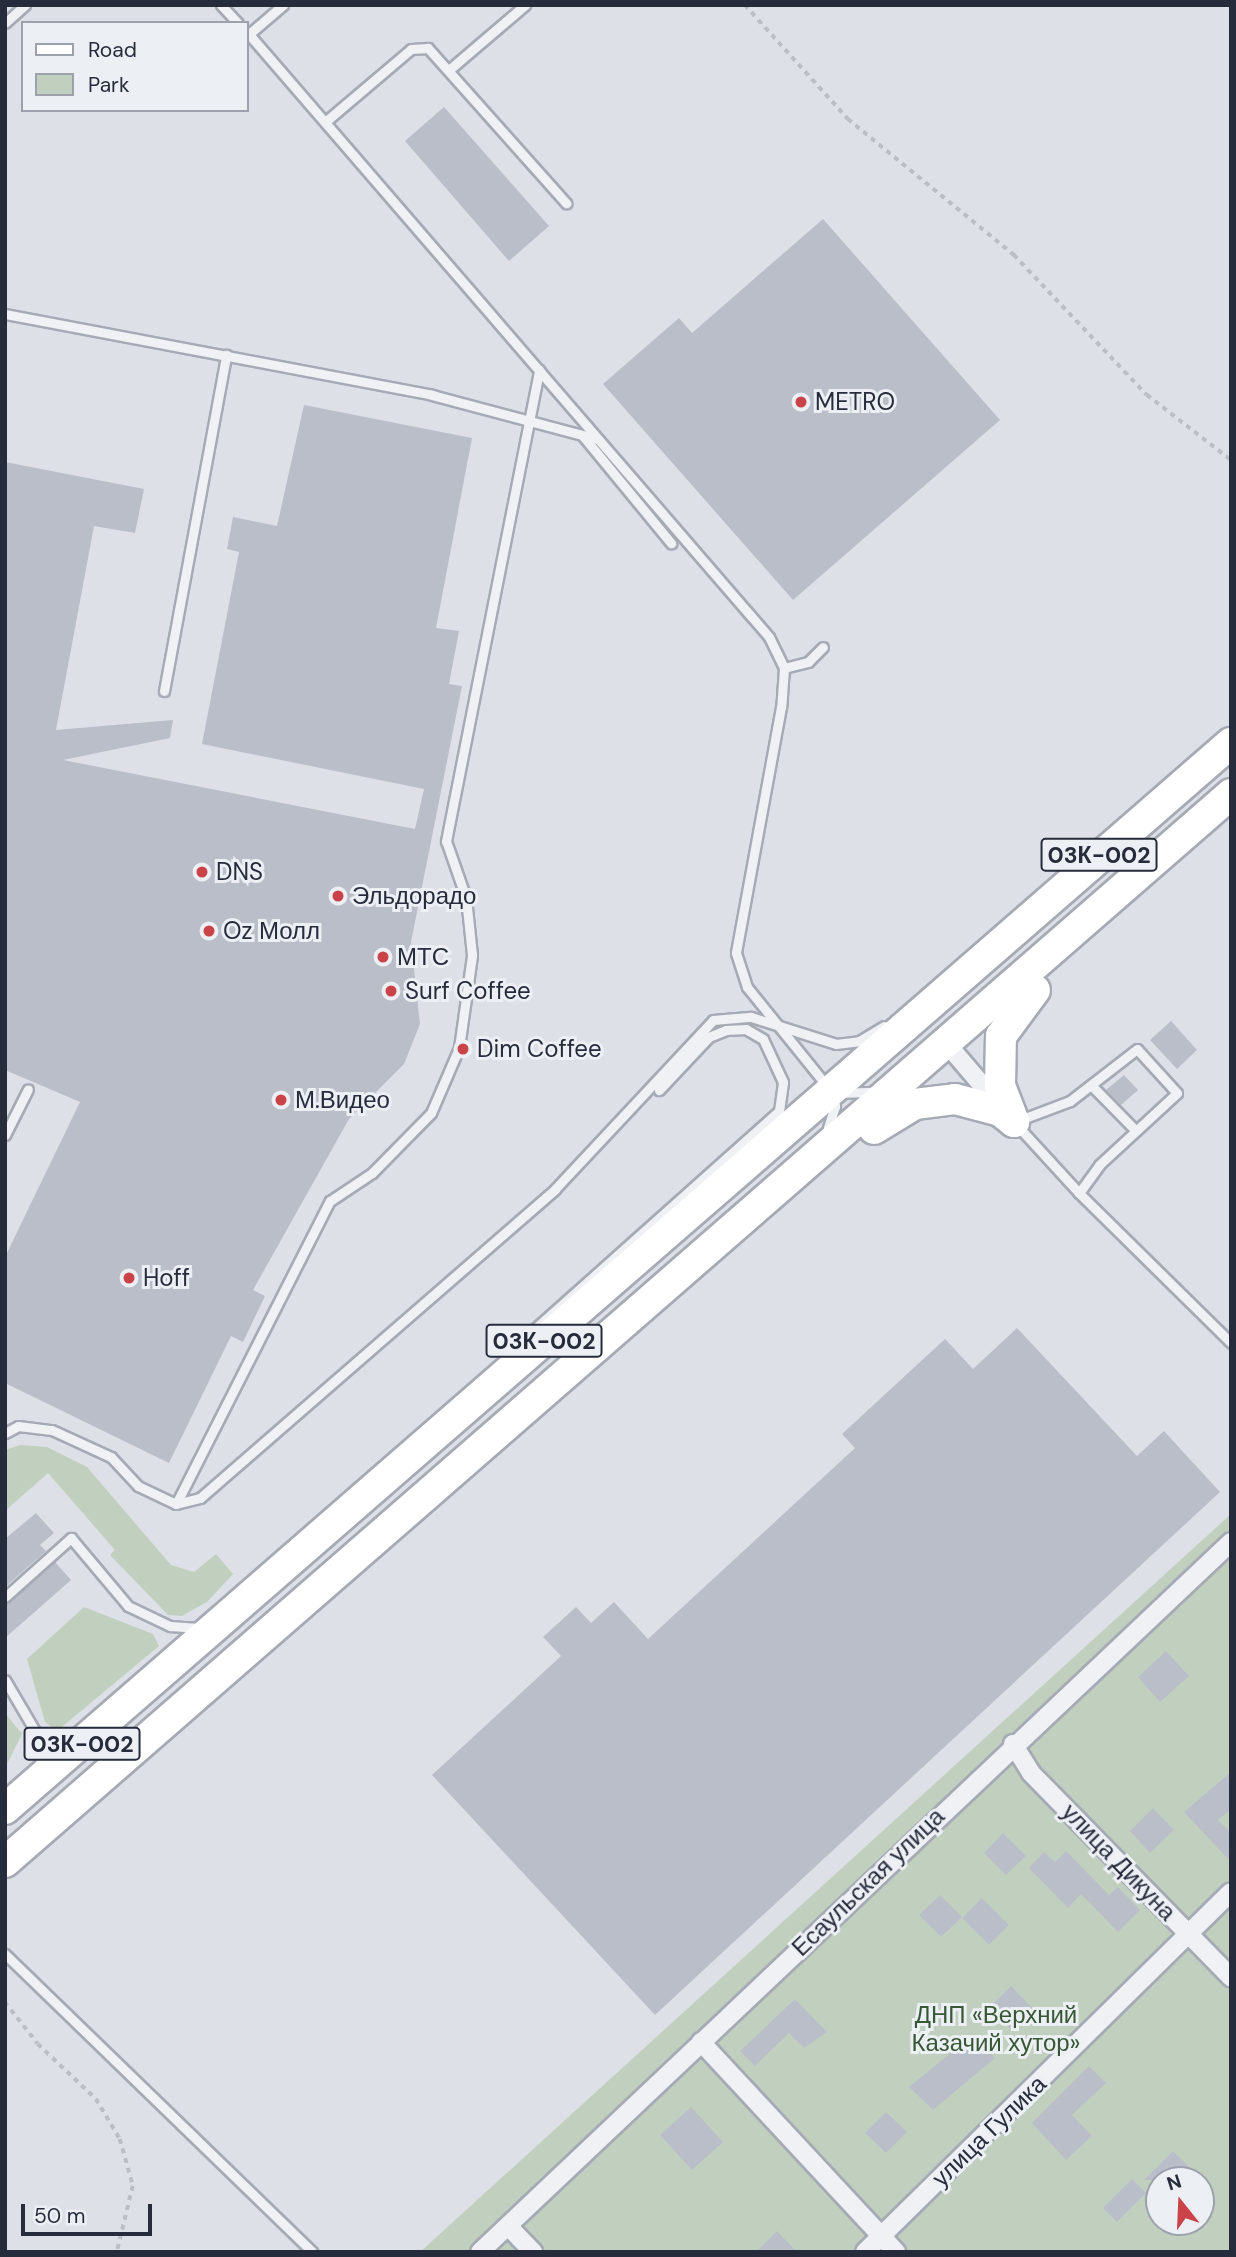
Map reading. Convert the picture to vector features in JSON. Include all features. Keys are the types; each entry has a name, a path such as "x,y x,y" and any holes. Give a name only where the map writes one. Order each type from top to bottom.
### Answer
{"main road":[{"name":"03К-002","path":"5,1810 1231,742"},
{"path":"870,1057 914,1042 947,1044 948,1020 972,988 1231,764"},
{"name":"03К-002","path":"5,1862 559,1384 1231,794"},
{"path":"1014,1122 998,1064 1007,1020 1231,814"},
{"path":"559,1384 594,1374 885,1119 915,1104 955,1099 1000,1111 1014,1122"},
{"path":"5,1874 64,1810"}],"street":[{"path":"947,1044 1014,1122"},
{"name":"Есаульская улица","path":"480,2252 1013,1744 1231,1542"},
{"name":"улица Дикуна","path":"1013,1744 1031,1773 1231,1977"},
{"name":"улица Гулика","path":"865,2252 1231,1892"},
{"path":"701,2042 896,2252"},
{"path":"509,2227 533,2252"}],"lane":[{"path":"5,23 26,5"},
{"path":"221,5 236,21"},
{"path":"283,5 248,33 769,637 784,668 736,953 747,987 831,1091 834,1121 818,1140 409,1504 397,1523"},
{"path":"450,69 525,5"},
{"path":"325,122 411,49 431,49 566,203"},
{"path":"5,314 432,395 528,424 597,439"},
{"path":"164,691 226,355"},
{"path":"176,1504 330,1201 372,1173 431,1113 458,1048 472,956 466,898 446,841 539,370"},
{"path":"583,436 671,543 674,527"},
{"path":"784,668 808,662 824,647"},
{"path":"1052,881 1185,768 1231,742"},
{"path":"176,1504 229,1479 567,1178 713,1020 728,1014 773,1022 835,1044 859,1041 890,1021"},
{"path":"502,1358 779,1111 783,1082 775,1057 746,1029 709,1037 582,1171 567,1178"},
{"path":"1079,1193 1136,1131 1177,1093 1137,1049 1070,1101 1014,1122 1079,1193 1231,1343"},
{"path":"831,1091 852,1096 905,1082"},
{"path":"1091,1085 1136,1131"},
{"path":"5,1135 28,1089"},
{"path":"365,1496 378,1471 492,1368"},
{"path":"5,1433 18,1426 52,1430 111,1457 138,1486 176,1504"},
{"path":"5,1597 71,1538 128,1606 170,1626 215,1629"},
{"path":"5,1680 48,1753 5,1794"},
{"path":"5,1954 308,2251"}],"path":[{"path":"745,5 848,119 1014,255 1147,395 1231,460"},
{"path":"5,2002 38,2044 96,2099 120,2139 133,2186 117,2252"}],"green space":[{"path":"20,1445 47,1447 87,1467 171,1565 194,1572 216,1554 233,1574 207,1602 182,1616 168,1615 110,1555 115,1550 48,1473 5,1511 5,1450"},
{"name":"ДНП «Верхний Казачий хутор»","path":"1231,1514 1231,2252 420,2252"},
{"path":"84,1607 153,1634 159,1646 57,1731 45,1722 27,1659"},
{"path":"5,1713 22,1734 5,1768"}],"building":[{"path":"444,107 549,226 509,261 405,141"},
{"name":"METRO","path":"823,219 1000,420 793,600 603,384 679,318 692,333"},
{"name":"Oz Молл","path":"304,405 472,438 436,628 459,631 449,684 462,686 411,942 420,1024 404,1064 349,1119 253,1290 265,1296 243,1342 231,1336 169,1463 5,1383 5,1257 80,1102 5,1070 5,462 144,489 135,533 94,526 56,730 173,720 170,738 63,760 415,829 424,789 202,744 239,552 227,549 233,517 277,526"},
{"path":"1171,1021 1197,1050 1177,1069 1150,1040"},
{"path":"1124,1075 1138,1090 1121,1105 1106,1090"},
{"path":"1017,1328 1137,1456 1164,1431 1220,1492 655,2015 432,1775 561,1656 543,1637 576,1607 591,1623 614,1602 648,1639 855,1448 842,1434 945,1339 973,1369"},
{"path":"36,1513 54,1533 40,1545 46,1551 5,1587 5,1539"},
{"path":"55,1562 71,1580 5,1638 5,1604"},
{"path":"1166,1651 1189,1676 1160,1702 1138,1677"},
{"path":"1231,1772 1231,1809 1218,1820 1231,1833 1231,1862 1184,1812"},
{"path":"1153,1808 1174,1830 1150,1853 1130,1831"},
{"path":"1003,1833 1026,1856 1006,1875 984,1853"},
{"path":"1066,1851 1109,1895 1118,1887 1140,1910 1118,1932 1081,1894 1068,1908 1029,1868 1044,1852 1055,1862"},
{"path":"940,1895 962,1917 941,1937 919,1915"},
{"path":"982,1898 1009,1925 989,1945 962,1918"},
{"path":"1011,1986 1032,2008 1010,2029 990,2007"},
{"path":"795,1999 827,2032 804,2048 789,2033 755,2066 740,2051"},
{"path":"973,2035 995,2058 933,2110 909,2087"},
{"path":"1089,2066 1106,2083 1072,2115 1092,2136 1066,2160 1032,2123"},
{"path":"691,2107 723,2142 692,2170 660,2135"},
{"path":"886,2112 907,2132 886,2153 865,2133"},
{"path":"1173,2151 1188,2166 1158,2166"},
{"path":"1132,2179 1145,2192 1117,2222 1103,2208"},
{"path":"777,2231 797,2252 756,2252"}],"place":[{"name":"METRO","path":"801,402"},
{"name":"DNS","path":"202,872"},
{"name":"Эльдорадо","path":"338,896"},
{"name":"Oz Молл","path":"209,931"},
{"name":"МТС","path":"383,957"},
{"name":"Surf Coffee","path":"391,991"},
{"name":"Dim Coffee","path":"463,1049"},
{"name":"М.Видео","path":"281,1100"},
{"name":"Hoff","path":"129,1278"}]}
